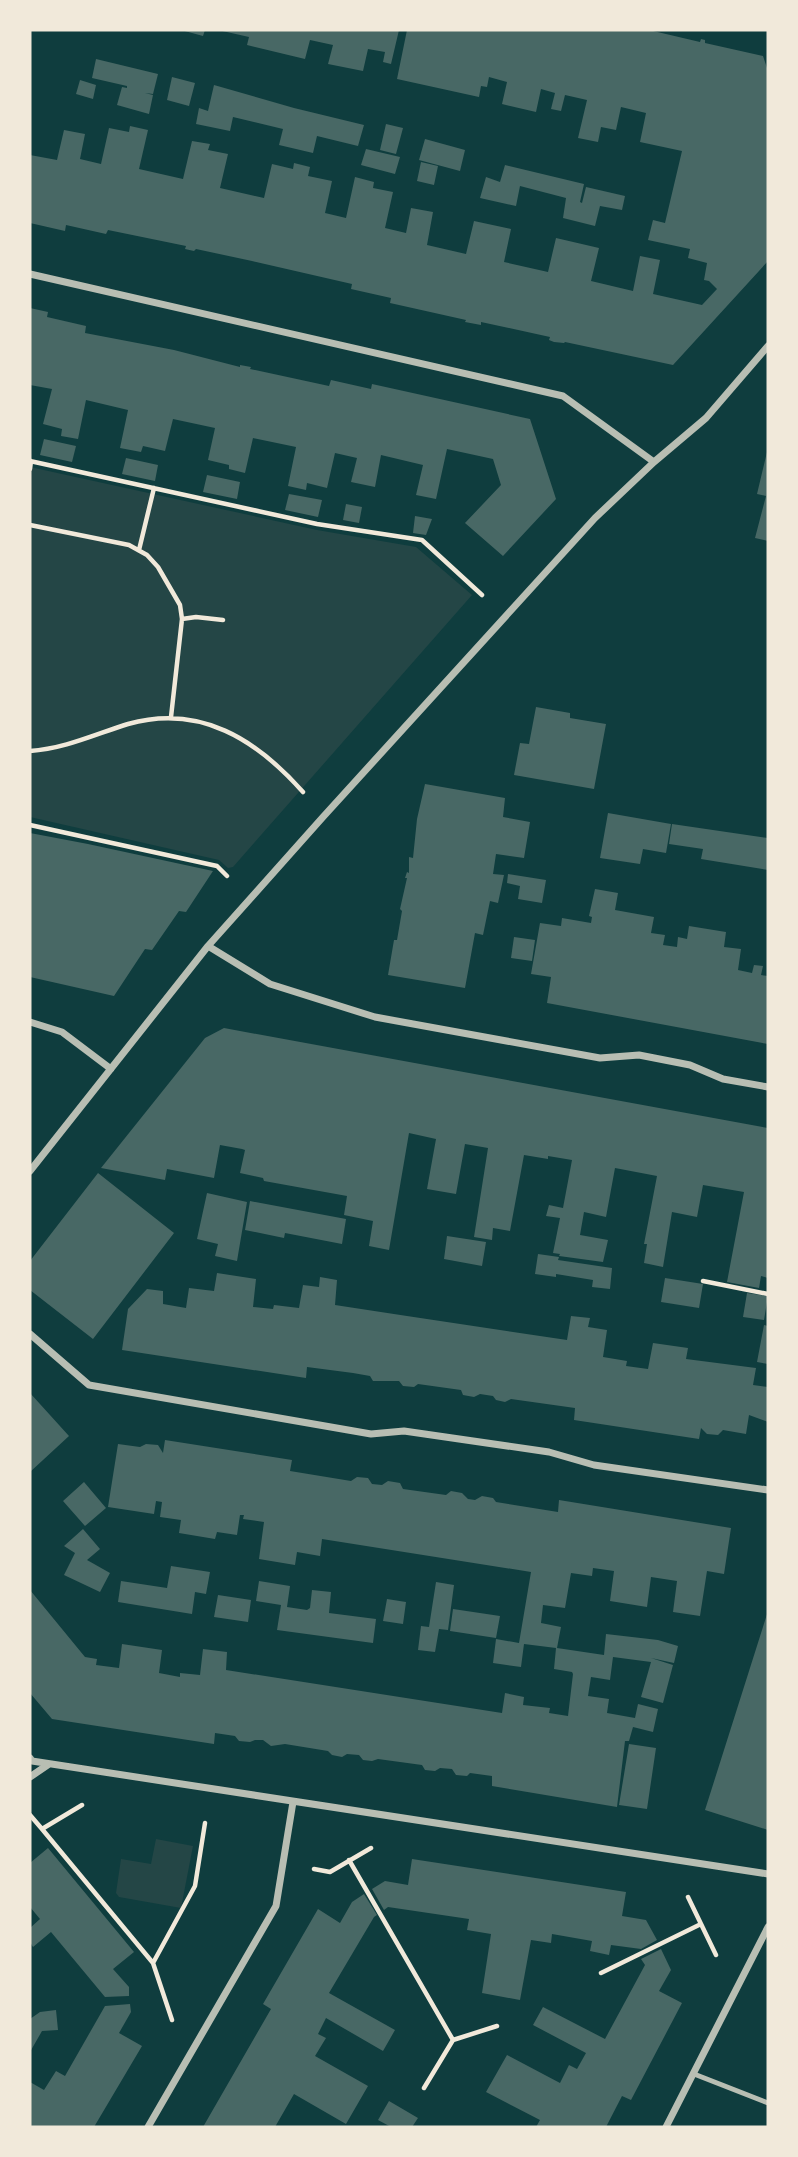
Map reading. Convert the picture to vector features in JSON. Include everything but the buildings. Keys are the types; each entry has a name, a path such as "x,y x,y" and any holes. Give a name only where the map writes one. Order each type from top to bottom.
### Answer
{"street":[{"path":"30,274 563,396 654,462"},
{"path":"30,1171 208,946 595,518 654,462 706,418 768,346"},
{"path":"208,946 270,984 375,1017 600,1058 639,1055 690,1065 723,1079 768,1087"},
{"path":"30,1022 62,1032 111,1069"},
{"path":"30,1334 89,1385 370,1434 404,1431 549,1452 594,1465 768,1490"},
{"path":"30,1758 293,1802 768,1874"},
{"path":"30,1777 49,1763"},
{"path":"148,2127 275,1906 293,1802"},
{"path":"666,2127 768,1927"}],"lane":[{"path":"694,2074 768,2104"}],"path":[{"path":"30,469 30,461 317,524 422,540 482,595 474,605"},
{"path":"139,550 155,488"},
{"path":"30,525 129,545 158,566 180,605 182,619 171,717"},
{"path":"182,619 196,617 223,620"},
{"path":"30,751 65,745 144,720 186,718 211,724 236,736 262,753 301,790"},
{"path":"30,825 216,866 231,881"},
{"path":"703,1281 768,1294"},
{"path":"42,1829 81,1805 93,1806"},
{"path":"30,1815 153,1963 186,2061"},
{"path":"282,1864 330,1872 369,1848 391,1847 396,1818"},
{"path":"153,1963 195,1886 206,1823 194,1821"},
{"path":"670,1859 734,1994"},
{"path":"349,1860 453,2040"},
{"path":"601,1973 701,1924"},
{"path":"424,2088 453,2040 497,2026"}],"shaded area":[{"path":"30,467 317,530 416,547 472,595 233,867 228,868 219,860 30,817"},
{"path":"156,1839 193,1846 181,1908 119,1897 116,1893 121,1859 151,1864"}]}
